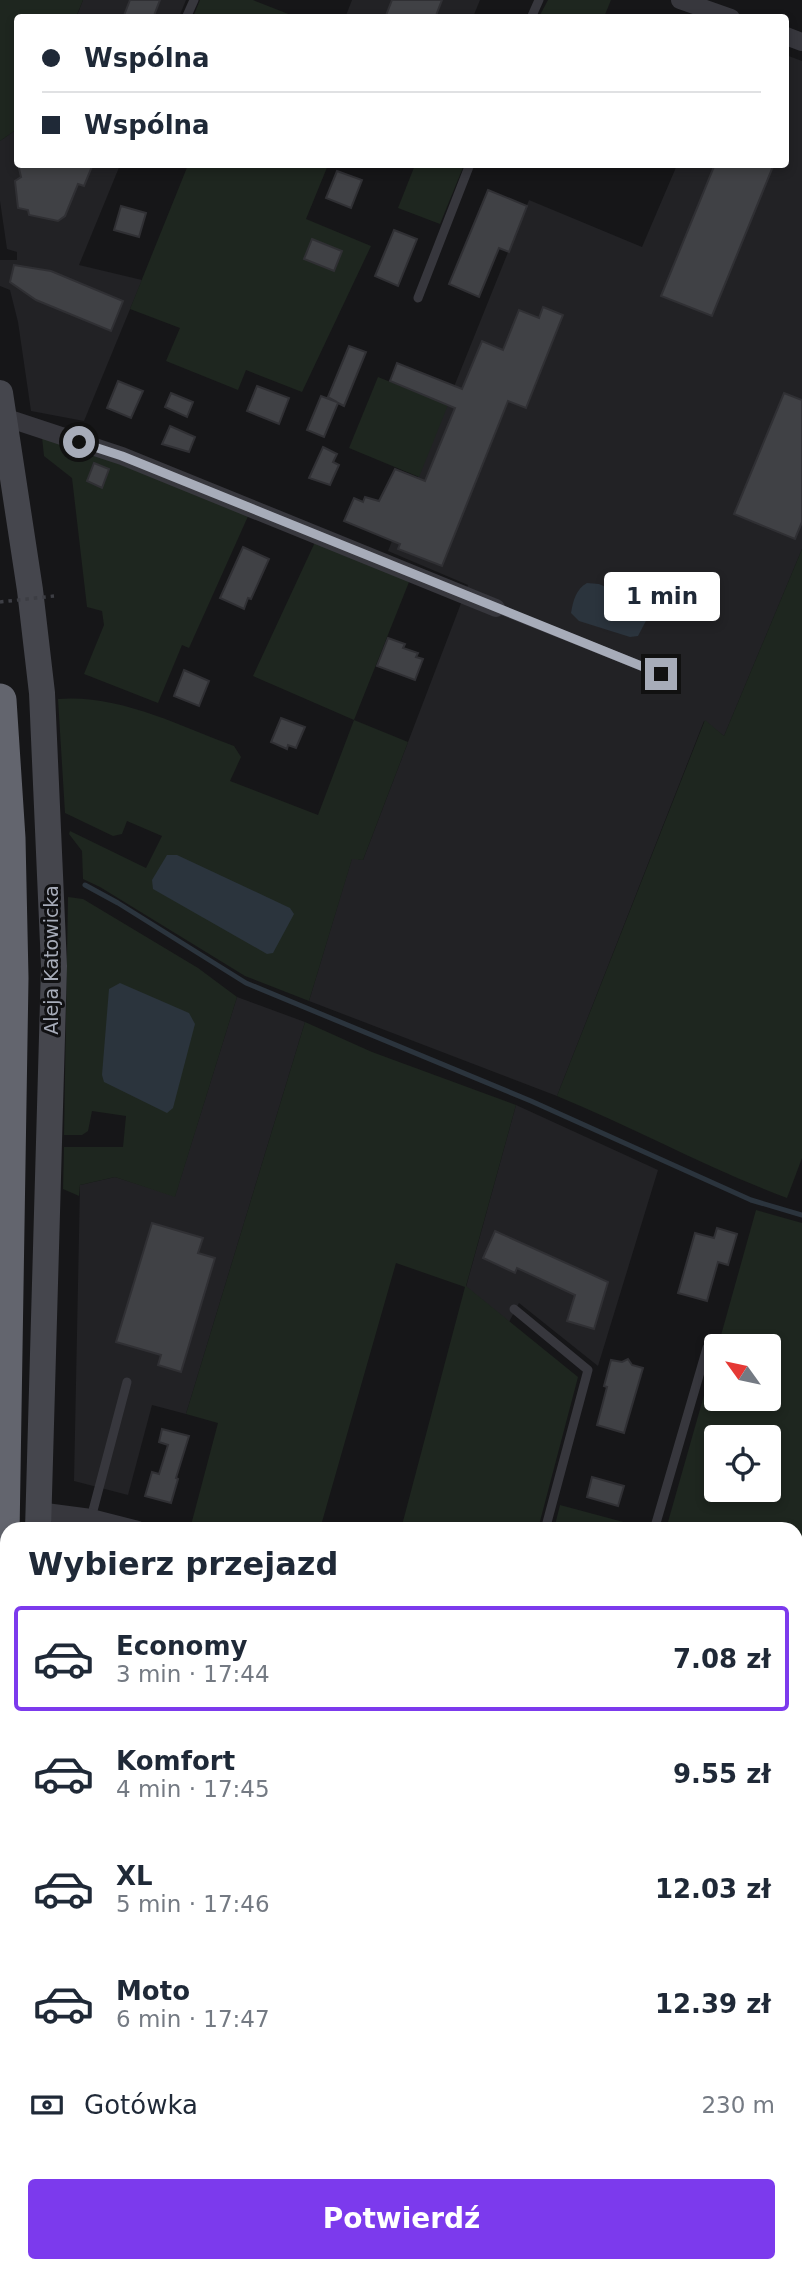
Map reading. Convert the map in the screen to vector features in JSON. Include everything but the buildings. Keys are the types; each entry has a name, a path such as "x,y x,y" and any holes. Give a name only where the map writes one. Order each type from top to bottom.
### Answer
{"highway":[{"path":"0,700 9,838 12,978 3,1522"}],"street":[{"path":"680,0 720,14"},
{"path":"2,405 496,608"},
{"name":"Aleja Katowicka","path":"2,405 30,590 42,693 54,966 38,1520"},
{"path":"38,1520 91,1518 107,1522"}],"lane":[{"path":"418,298 468,168"},
{"path":"496,608 661,674"},
{"path":"514,1309 588,1370 547,1522"},
{"path":"656,1522 704,1358"},
{"path":"91,1518 127,1382"}],"path":[{"path":"0,602 54,596"}],"shaded area":[{"path":"0,0 83,0 77,14 14,14 14,131 0,141"},
{"path":"83,0 186,0 180,14 78,14"},
{"path":"200,0 253,0 288,14 194,14"},
{"path":"352,0 480,0 474,14 347,14"},
{"path":"548,0 611,0 605,14 541,14"},
{"path":"789,56 802,61 802,549 724,736 704,721 557,1096 309,1001 352,858 363,860 468,585 388,551 529,200 642,247 676,168 789,168"},
{"path":"14,131 14,168 119,168 79,265 142,280 84,421 31,411 18,322 10,290 0,286 0,260 17,260 17,252 7,249 0,201 0,141"},
{"path":"187,168 327,168 306,219 371,246 302,392 246,370 238,390 166,361 180,328 130,309"},
{"path":"414,168 463,168 440,224 398,208"},
{"path":"378,377 448,405 419,477 349,448"},
{"path":"42,437 80,447 249,514 189,648 182,645 158,703 84,674 104,625 102,611 87,607 72,478 44,456"},
{"path":"316,540 411,577 354,720 253,676"},
{"path":"802,549 802,1158 787,1198 557,1096 705,720 724,736"},
{"path":"587,583 599,584 649,606 649,615 638,636 630,637 579,621 571,613 578,592"},
{"path":"58,699 103,701 125,706 234,746 241,757 230,781 318,815 354,720 408,742 363,860 352,859 309,1001 245,976 83,879 82,851 69,834 70,831 146,868 162,836 127,821 122,834 113,836 65,813"},
{"path":"167,855 177,855 290,908 294,914 273,953 267,954 153,889 152,880"},
{"path":"68,897 83,899 198,968 237,997 175,1197 115,1177 80,1185 79,1196 63,1189 64,1147 123,1147 126,1116 92,1111 88,1131 82,1135 64,1135"},
{"path":"120,983 189,1013 195,1024 173,1108 167,1113 104,1082 102,1075 109,989"},
{"path":"237,997 305,1022 186,1414 152,1405 128,1495 74,1481 80,1185 115,1177 175,1196"},
{"path":"305,1022 372,1052 516,1105 466,1286 578,1377 540,1522 403,1522 465,1287 396,1263 322,1522 192,1522 218,1423 186,1414"},
{"path":"516,1105 658,1170 598,1366 519,1303 509,1322 466,1287"},
{"path":"756,1210 802,1223 802,1522 668,1522 704,1395 704,1411 781,1411 781,1334 721,1334"},
{"path":"560,1505 623,1522 556,1522"}],"waterway":[{"path":"85,885 246,983 531,1101 751,1200 802,1215"}],"route":[{"path":"79,442 122,456 661,674"}]}
